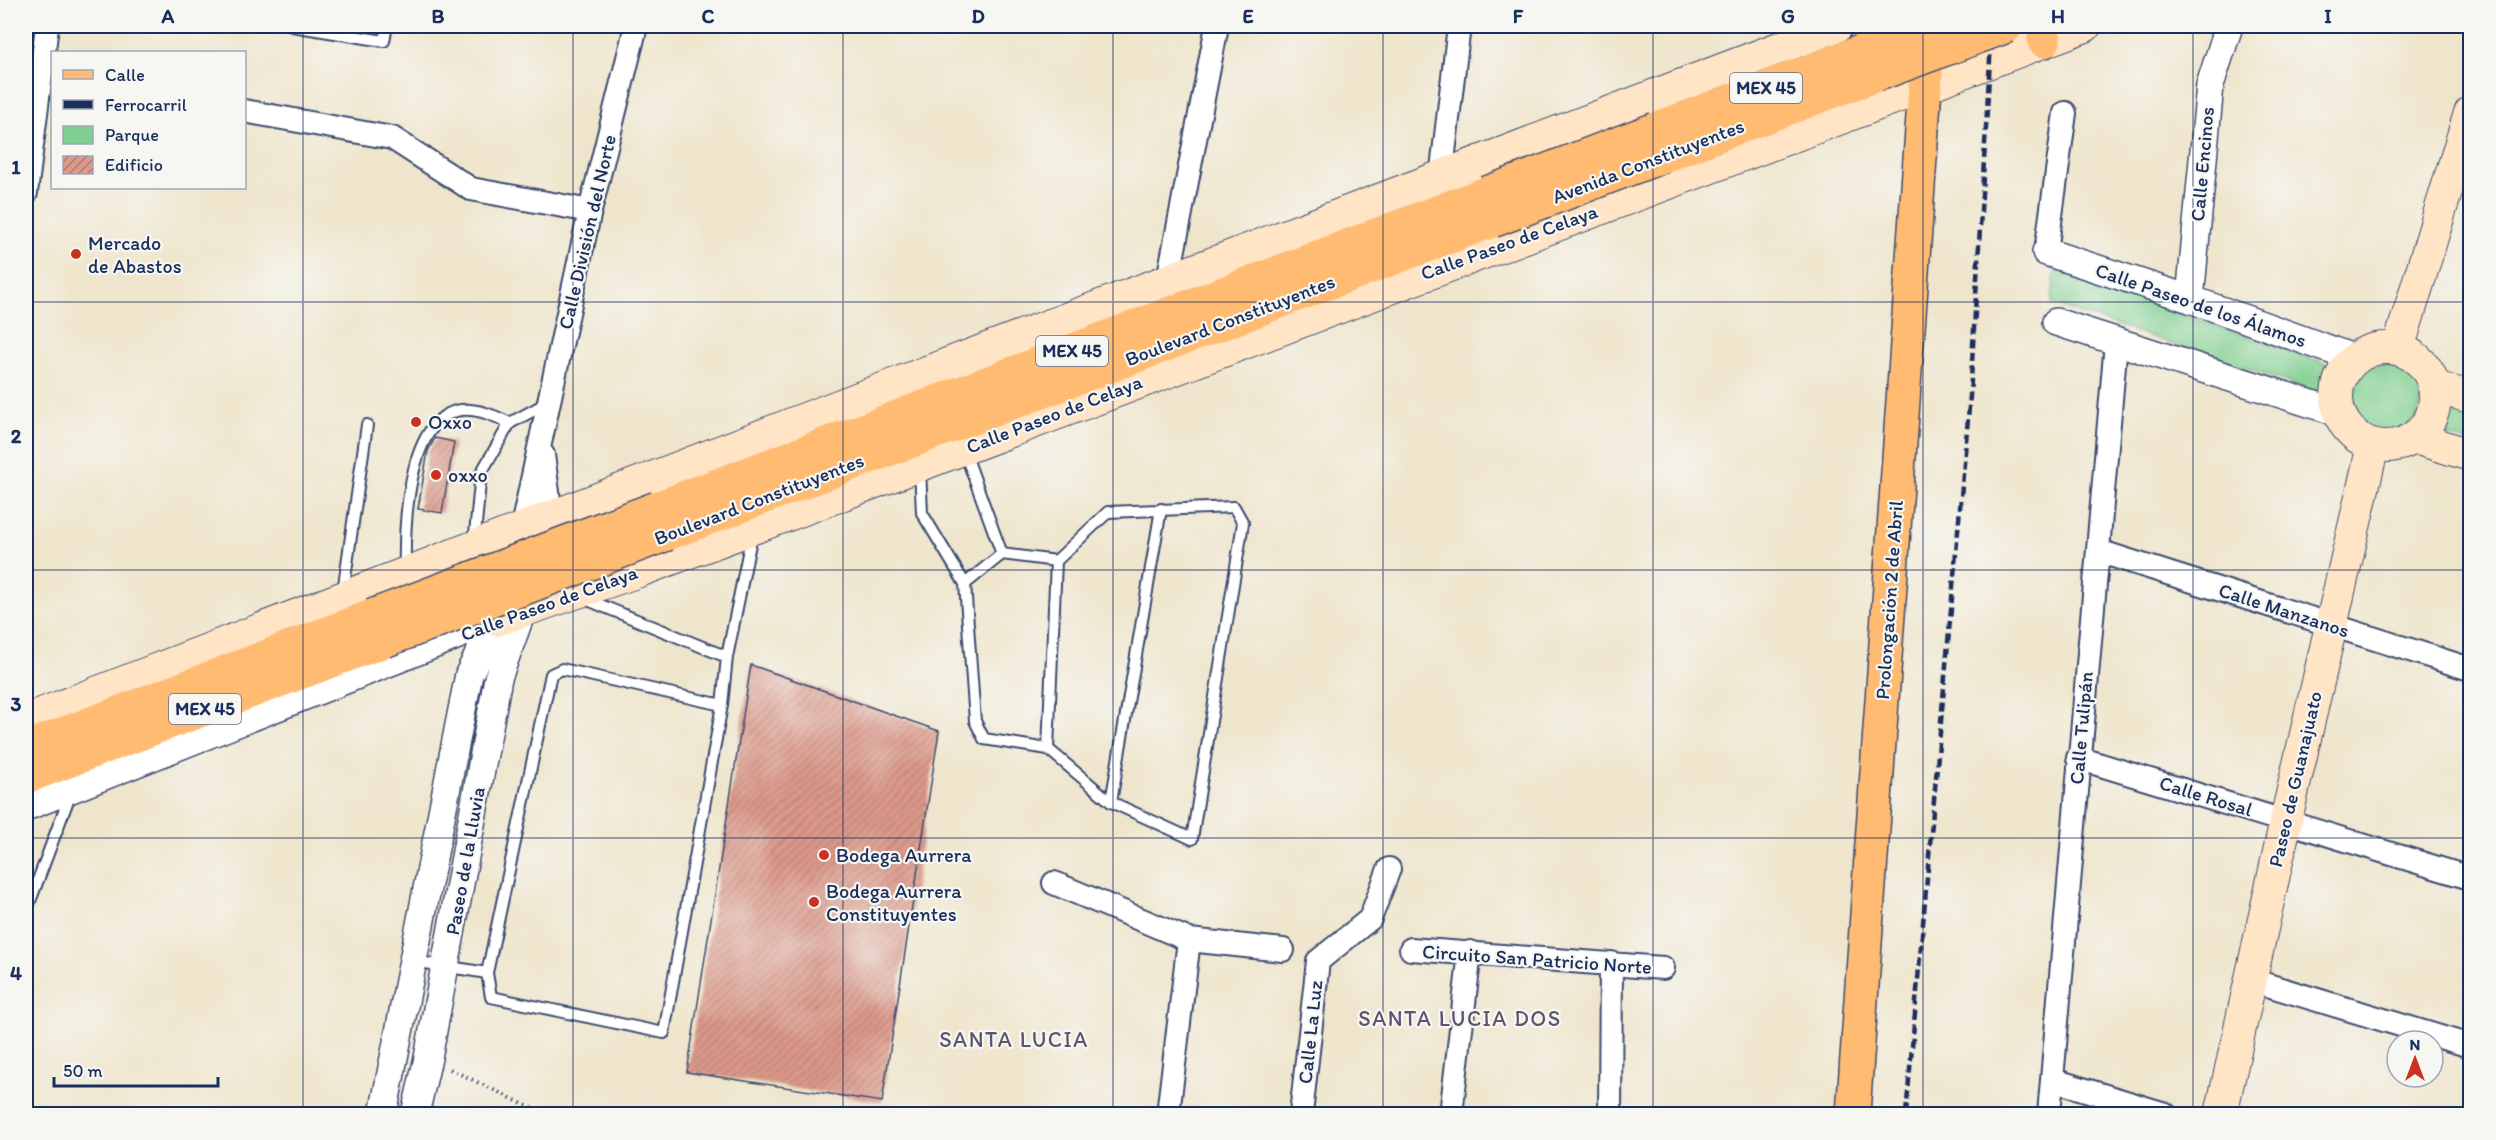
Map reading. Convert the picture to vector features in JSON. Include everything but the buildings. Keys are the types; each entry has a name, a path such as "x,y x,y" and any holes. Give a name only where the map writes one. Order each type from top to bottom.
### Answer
{"main road":[{"name":"Calle Paseo de Celaya","path":"509,615 639,571 963,448 1494,204 1583,124 1837,26"},
{"name":"Avenida Constituyentes","path":"1494,204 1659,143 1929,26"},
{"name":"Prolongación 2 de Abril","path":"1853,1114 1929,26"},
{"name":"Avenida Constituyentes","path":"1877,49 2007,26"},
{"name":"Calle Paseo de Celaya","path":"26,720 405,574 551,515 1442,178 1494,204 1609,206 1925,85 2044,33 2085,26"},
{"path":"2398,349 2470,113"},
{"name":"Boulevard Constituyentes","path":"26,777 378,629 1494,204"},
{"path":"2376,349 2398,349 2422,363 2436,387 2433,415 2415,438 2395,446 2373,445 2353,433 2340,413 2337,393 2343,374 2356,358 2376,349"},
{"path":"2436,387 2470,397"},
{"path":"2415,438 2470,455"},
{"name":"Paseo de Guanajuato","path":"2221,1114 2373,445"},
{"name":"Boulevard Constituyentes","path":"26,748 378,629"}],"street":[{"path":"26,193 47,26"},
{"name":"Calle División del Norte","path":"509,615 522,527 591,211 636,26"},
{"path":"1168,280 1217,26"},
{"path":"1442,178 1459,26"},
{"name":"Calle Encinos","path":"2190,299 2210,86 2227,27"},
{"path":"1864,108 1880,84 1886,56 1877,49"},
{"path":"246,111 392,138 471,189 591,211"},
{"path":"2046,252 2065,113"},
{"path":"1583,124 1574,139 1571,171 1581,190 1592,201 1609,206"},
{"name":"Calle Paseo de los Álamos","path":"2046,252 2190,299 2356,358"},
{"path":"2056,322 2340,413"},
{"name":"Calle Tulipán","path":"2049,1114 2078,758 2116,342"},
{"name":"Calle División del Norte","path":"509,615 551,515 541,439"},
{"path":"621,489 608,508 603,522 603,537 614,558 639,571"},
{"name":"Calle Manzanos","path":"2098,551 2470,669"},
{"path":"405,574 425,579 436,588 446,602 447,622 442,642"},
{"name":"Calle Paseo de Celaya","path":"26,807 509,615"},
{"name":"Paseo de la Lluvia","path":"383,1114 470,674 509,615"},
{"name":"Paseo de la Lluvia","path":"415,1114 428,1058 509,615"},
{"name":"Calle Rosal","path":"2078,758 2470,878"},
{"name":"Calle La Luz","path":"1301,1114 1318,961 1370,919 1389,869"},
{"path":"1054,883 1189,940 1283,950"},
{"path":"1168,1114 1189,940"},
{"name":"Circuito San Patricio Norte","path":"1411,949 1611,963 1663,969"},
{"path":"1451,1114 1470,952"},
{"path":"1611,963 1611,1114"},
{"path":"2251,980 2470,1046"},
{"path":"2053,1080 2164,1114"}],"lane":[{"path":"292,26 384,41 387,26"},
{"path":"473,547 481,473 510,423 549,402"},
{"path":"405,574 404,527 418,454 429,432 443,417 461,410 489,413 510,423"},
{"path":"342,598 367,425"},
{"path":"963,448 1002,554"},
{"path":"920,465 922,513 965,584 975,721 984,740 1048,749 1112,802 1192,839 1243,523 1234,507 1108,512 1056,561 1048,749"},
{"path":"1112,802 1161,509"},
{"path":"722,705 562,669 551,674 487,973 491,997 664,1033 722,705 727,657 753,528"},
{"path":"965,584 1002,554 1056,561"},
{"path":"572,594 727,657"},
{"path":"26,912 72,789"},
{"path":"413,961 487,973"}],"path":[{"path":"428,1058 544,1114"}],"green space":[{"path":"2055,270 2328,364 2320,393 2052,304"},
{"path":"2398,362 2422,386 2420,408 2414,422 2409,426 2380,436 2359,425 2348,403 2352,383 2368,368"},
{"path":"2443,399 2470,408 2470,443 2432,431 2443,416"}],"railway":[{"path":"1906,1114 1970,396 1992,26"}],"place":[{"name":"Mercado de Abastos","path":"76,254"},
{"name":"Oxxo","path":"416,422"},
{"name":"oxxo","path":"436,475"},
{"name":"Bodega Aurrera","path":"824,855"},
{"name":"Bodega Aurrera Constituyentes","path":"814,902"}],"district":[{"name":"SANTA LUCIA DOS","path":"1460,1018"},
{"name":"SANTA LUCIA","path":"1014,1039"}]}
